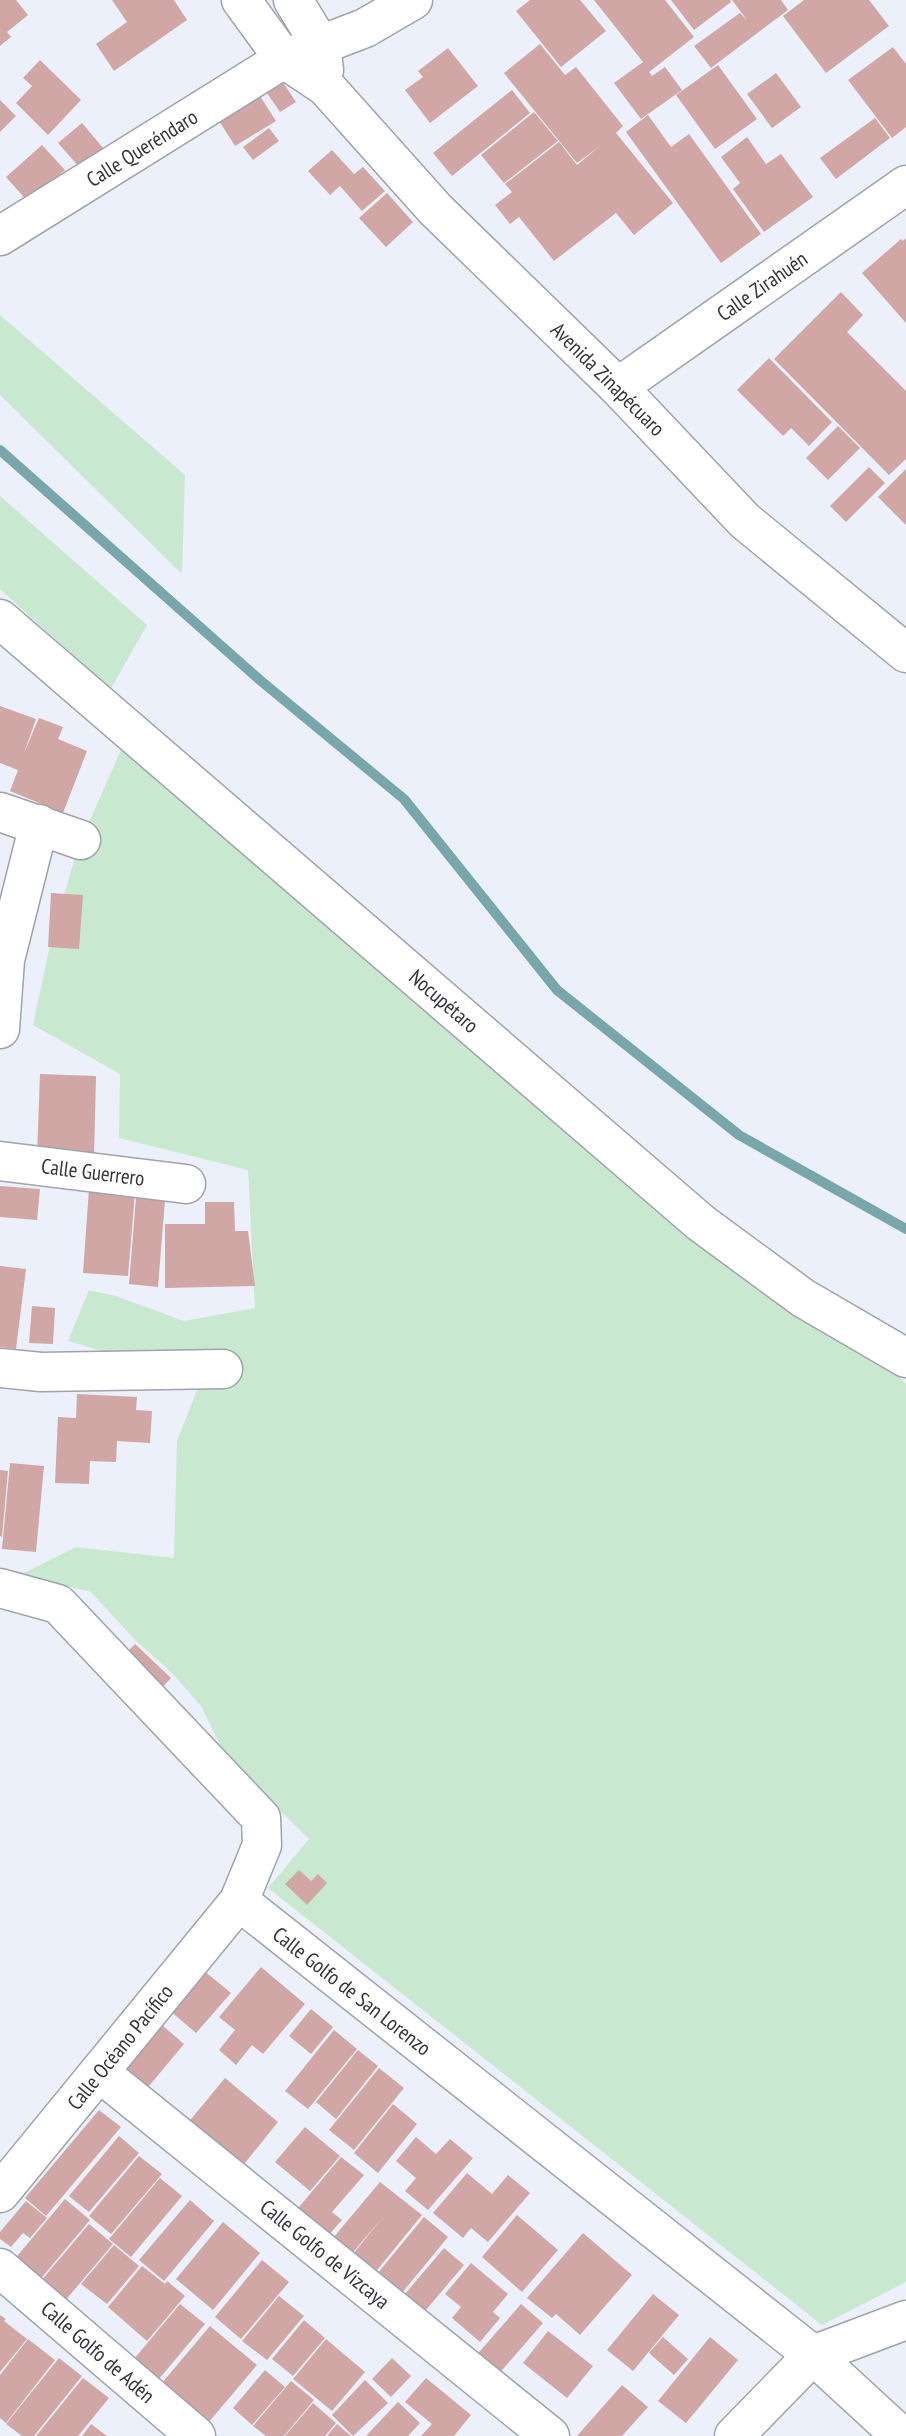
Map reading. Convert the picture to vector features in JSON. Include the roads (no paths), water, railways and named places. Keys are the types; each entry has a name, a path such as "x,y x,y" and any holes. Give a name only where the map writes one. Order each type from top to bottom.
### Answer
{"street":[{"name":"Avenida Zinapécuaro","path":"241,0 284,59 326,87 435,209 618,387 745,521 906,653"},
{"path":"293,0 321,46 326,87"},
{"path":"321,46 365,28 413,0"},
{"name":"Calle Queréndaro","path":"0,236 284,59 321,46"},
{"name":"Calle Zirahuén","path":"618,387 906,185"},
{"name":"Nocupétaro","path":"0,619 701,1223 803,1298 906,1358"},
{"path":"0,812 81,840"},
{"path":"0,1029 3,959 38,824"},
{"name":"Calle Guerrero","path":"0,1161 186,1184"},
{"path":"0,1368 41,1372 223,1369"},
{"path":"0,1588 58,1604 261,1818 262,1845 239,1901"},
{"name":"Calle Océano Pacífico","path":"0,2193 239,1901"},
{"name":"Calle Golfo de San Lorenzo","path":"239,1901 813,2355 901,2436"},
{"name":"Calle Golfo de Vizcaya","path":"99,2072 550,2436"},
{"name":"Calle Golfo de Adén","path":"0,2268 196,2436"},
{"path":"734,2436 813,2355 906,2320"}],"waterway":[{"path":"0,450 261,681 404,799 557,990 739,1135 906,1229"}]}
